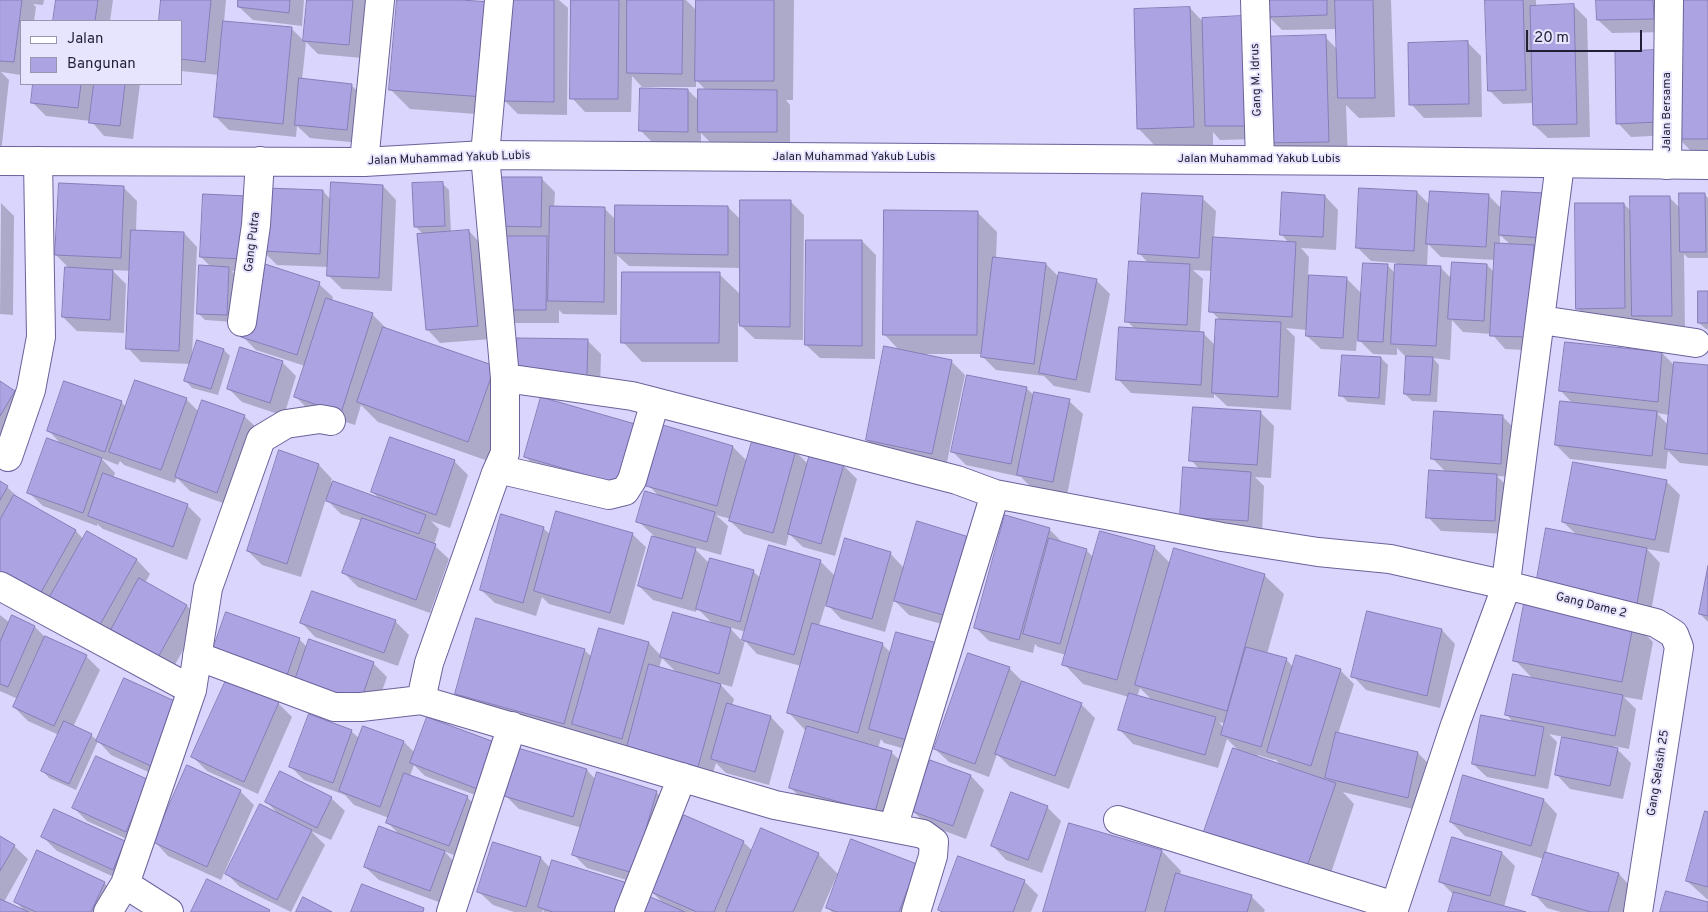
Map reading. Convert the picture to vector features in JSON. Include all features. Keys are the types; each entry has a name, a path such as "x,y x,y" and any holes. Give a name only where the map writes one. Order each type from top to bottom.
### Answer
{"street":[{"path":"364,162 380,0"},
{"path":"421,700 429,663 505,453 505,378 485,155 499,0"},
{"name":"Gang M. Idrus","path":"1255,0 1260,160"},
{"name":"Jalan Bersama","path":"1668,0 1668,165"},
{"name":"Jalan Muhammad Yakub Lubis","path":"0,161 364,162 485,155 1708,165"},
{"path":"8,457 31,390 41,337 38,161"},
{"name":"Gang Putra","path":"242,322 256,225 260,161"},
{"path":"1118,820 1394,909 1452,734 1506,584 1560,164"},
{"path":"1541,320 1696,343"},
{"name":"Gang Dame 2","path":"505,378 632,396 957,480 994,494 1222,537 1318,552 1390,559 1506,584 1656,623 1674,634"},
{"path":"498,469 609,495 625,491 632,480 654,402"},
{"path":"108,912 125,884 192,690 208,588 261,439 286,424 320,419 331,421"},
{"path":"893,828 994,494"},
{"path":"0,586 192,690"},
{"name":"Gang Selasih 25","path":"1638,912 1678,647 1674,634"},
{"path":"197,656 334,707 361,708 421,700 775,805 922,834 934,842 933,856 916,912"},
{"path":"451,912 512,726"},
{"path":"629,912 682,777"},
{"path":"125,884 169,912"}],"building":[{"path":"0,0 22,0 14,62 0,61"},
{"path":"56,0 98,0 95,20 53,20"},
{"path":"161,0 211,0 205,62 182,59 182,20 159,20"},
{"path":"238,0 290,0 289,13 238,7"},
{"path":"307,0 353,0 349,45 303,41"},
{"path":"397,0 491,2 484,97 389,90"},
{"path":"504,0 554,0 554,102 503,101"},
{"path":"571,0 619,0 618,99 570,99"},
{"path":"627,0 683,0 682,74 627,73"},
{"path":"696,0 774,0 774,81 695,81"},
{"path":"1267,0 1327,0 1327,15 1268,17"},
{"path":"1335,0 1373,0 1375,98 1338,98"},
{"path":"1485,0 1523,0 1526,90 1488,91"},
{"path":"1596,0 1653,0 1654,19 1597,20"},
{"path":"1676,0 1708,0 1708,139 1678,139"},
{"path":"1574,4 1577,124 1533,125 1530,6"},
{"path":"1190,7 1194,127 1137,129 1134,9"},
{"path":"1242,16 1245,126 1205,126 1202,18"},
{"path":"223,21 292,27 283,124 214,117"},
{"path":"1326,35 1329,142 1261,143 1258,37"},
{"path":"1468,41 1469,104 1409,105 1408,43"},
{"path":"1656,50 1658,122 1616,124 1615,52"},
{"path":"299,78 352,84 347,130 295,125"},
{"path":"33,85 81,85 78,108 31,103"},
{"path":"94,85 125,85 120,126 89,123"},
{"path":"640,88 688,89 688,132 639,131"},
{"path":"698,89 777,90 777,132 698,132"},
{"path":"493,177 542,177 541,227 493,226"},
{"path":"331,182 383,185 379,278 327,276"},
{"path":"443,182 445,226 414,227 412,183"},
{"path":"59,183 124,186 121,258 55,255"},
{"path":"265,188 323,190 320,254 262,251"},
{"path":"1359,188 1417,191 1414,251 1356,248"},
{"path":"1430,191 1489,194 1486,247 1426,244"},
{"path":"1502,191 1545,193 1543,238 1499,235"},
{"path":"1282,192 1325,195 1323,237 1280,235"},
{"path":"1142,193 1203,196 1199,258 1138,254"},
{"path":"1679,193 1705,193 1706,252 1680,252"},
{"path":"203,194 246,196 243,259 200,257"},
{"path":"1630,196 1670,196 1672,316 1632,316"},
{"path":"740,200 791,200 790,327 740,326"},
{"path":"1575,203 1624,203 1625,308 1576,309"},
{"path":"615,205 728,206 728,255 615,253"},
{"path":"550,206 605,207 604,302 548,301"},
{"path":"884,210 978,211 977,335 883,335"},
{"path":"131,230 184,232 179,351 126,349"},
{"path":"469,230 478,326 426,330 417,234"},
{"path":"501,236 547,236 546,310 500,310"},
{"path":"1213,237 1296,242 1292,317 1209,312"},
{"path":"806,240 862,240 862,346 805,345"},
{"path":"1495,243 1534,245 1528,337 1490,336"},
{"path":"993,257 1046,263 1034,364 981,357"},
{"path":"1129,261 1190,264 1187,325 1125,322"},
{"path":"1452,262 1487,264 1484,321 1448,319"},
{"path":"1363,263 1388,264 1383,342 1358,341"},
{"path":"265,264 320,282 297,355 241,337"},
{"path":"1395,264 1441,266 1436,346 1391,344"},
{"path":"199,265 229,267 227,315 197,314"},
{"path":"65,267 113,270 110,320 62,317"},
{"path":"622,272 720,272 719,343 621,343"},
{"path":"1059,272 1097,279 1076,380 1039,373"},
{"path":"1309,275 1347,277 1343,338 1306,336"},
{"path":"1698,291 1708,291 1708,323 1698,323"},
{"path":"326,298 373,313 341,413 294,397"},
{"path":"1216,319 1281,322 1278,397 1212,393"},
{"path":"383,327 495,366 468,442 357,402"},
{"path":"1119,327 1204,332 1201,385 1116,380"},
{"path":"517,338 588,339 587,376 517,375"},
{"path":"197,340 224,349 211,389 184,381"},
{"path":"1565,342 1662,352 1658,402 1559,391"},
{"path":"884,346 952,360 932,454 866,440"},
{"path":"240,347 283,361 270,403 227,389"},
{"path":"1342,355 1381,357 1379,398 1339,396"},
{"path":"1406,356 1433,357 1430,395 1404,394"},
{"path":"1674,362 1708,365 1708,454 1665,449"},
{"path":"967,375 1027,387 1011,464 951,452"},
{"path":"135,380 187,398 161,470 109,452"},
{"path":"0,381 15,391 0,416"},
{"path":"64,381 122,401 105,452 47,431"},
{"path":"1034,392 1070,399 1053,482 1017,475"},
{"path":"541,397 635,424 618,484 524,457"},
{"path":"202,400 245,415 217,493 175,477"},
{"path":"1560,401 1657,411 1652,456 1555,445"},
{"path":"1193,407 1261,411 1257,465 1189,461"},
{"path":"1434,411 1503,415 1501,464 1431,459"},
{"path":"663,425 733,446 717,506 646,486"},
{"path":"390,437 455,460 436,515 371,492"},
{"path":"47,438 102,458 83,513 27,493"},
{"path":"753,438 796,450 773,533 729,521"},
{"path":"279,450 319,464 287,564 247,551"},
{"path":"810,454 844,464 821,544 788,534"},
{"path":"1573,462 1667,480 1655,540 1562,522"},
{"path":"1183,467 1251,472 1248,521 1180,517"},
{"path":"1429,470 1497,474 1495,521 1426,518"},
{"path":"103,473 188,504 173,547 88,516"},
{"path":"0,481 8,486 0,500"},
{"path":"333,481 426,515 419,534 326,501"},
{"path":"645,491 715,512 707,542 636,522"},
{"path":"14,495 76,530 39,596 0,574 0,520"},
{"path":"556,511 633,533 610,613 534,591"},
{"path":"501,514 544,527 523,603 480,590"},
{"path":"1005,515 1050,528 1019,640 974,628"},
{"path":"362,518 436,544 416,600 342,573"},
{"path":"917,521 969,537 947,616 894,601"},
{"path":"1546,528 1647,548 1636,609 1535,590"},
{"path":"87,531 137,559 97,630 47,602"},
{"path":"1100,531 1155,546 1117,680 1062,665"},
{"path":"652,536 696,548 682,599 638,586"},
{"path":"845,538 891,552 872,619 826,606"},
{"path":"1049,538 1087,549 1060,644 1023,634"},
{"path":"769,545 821,560 794,655 742,640"},
{"path":"1174,548 1265,574 1227,711 1135,685"},
{"path":"710,558 754,570 740,622 696,609"},
{"path":"1708,566 1708,616 1699,614"},
{"path":"139,578 187,605 152,668 105,641"},
{"path":"312,591 396,620 384,653 300,623"},
{"path":"1525,599 1634,621 1622,682 1513,661"},
{"path":"1367,611 1442,629 1427,696 1351,677"},
{"path":"226,612 300,638 286,678 212,652"},
{"path":"673,612 731,628 719,674 660,657"},
{"path":"12,615 35,626 8,687 0,684 0,642"},
{"path":"476,618 585,649 564,724 455,694"},
{"path":"812,623 883,643 858,733 787,713"},
{"path":"599,628 649,642 622,739 572,724"},
{"path":"896,632 937,643 910,741 869,729"},
{"path":"45,636 87,655 54,726 13,707"},
{"path":"309,639 374,662 359,706 294,683"},
{"path":"1246,647 1287,658 1261,747 1221,735"},
{"path":"968,653 1010,667 975,764 934,749"},
{"path":"1296,655 1341,669 1311,766 1267,752"},
{"path":"649,664 721,684 698,767 627,747"},
{"path":"1513,674 1623,695 1615,736 1505,715"},
{"path":"124,678 179,703 151,766 96,741"},
{"path":"227,678 279,702 244,782 191,757"},
{"path":"1022,681 1082,703 1055,776 995,754"},
{"path":"1129,693 1216,717 1205,755 1118,730"},
{"path":"727,703 771,716 755,772 711,759"},
{"path":"309,714 352,730 333,783 289,767"},
{"path":"1481,715 1544,727 1535,776 1472,764"},
{"path":"427,717 497,743 480,790 410,763"},
{"path":"64,721 92,734 69,784 41,771"},
{"path":"363,726 404,741 380,807 339,791"},
{"path":"807,726 892,751 875,812 789,788"},
{"path":"1336,732 1418,752 1408,798 1325,778"},
{"path":"1562,737 1618,748 1610,786 1555,775"},
{"path":"518,748 587,769 573,817 504,796"},
{"path":"1233,748 1336,783 1304,875 1201,840"},
{"path":"96,756 149,780 126,832 72,808"},
{"path":"930,760 971,775 953,826 911,811"},
{"path":"187,765 241,790 207,867 153,842"},
{"path":"280,771 332,797 317,828 265,802"},
{"path":"597,772 657,791 633,873 572,855"},
{"path":"404,773 468,796 449,846 386,823"},
{"path":"1463,775 1544,799 1531,846 1450,822"},
{"path":"1011,792 1048,806 1028,860 991,846"},
{"path":"260,804 312,830 277,900 225,874"},
{"path":"54,809 125,841 113,870 41,837"},
{"path":"1705,811 1708,812 1708,887 1686,881"},
{"path":"684,815 744,841 714,912 697,912 651,892"},
{"path":"1069,823 1162,850 1145,912 1043,912"},
{"path":"379,826 445,851 430,891 364,867"},
{"path":"761,828 819,853 793,912 726,912"},
{"path":"0,836 15,845 0,871"},
{"path":"1452,837 1502,852 1490,896 1439,882"},
{"path":"851,839 917,864 899,912 837,912 826,908"},
{"path":"493,842 541,857 526,907 477,892"},
{"path":"37,850 105,882 91,912 36,912 14,902"},
{"path":"1545,852 1619,873 1608,912 1591,912 1532,895"},
{"path":"958,856 1025,880 1013,912 943,912 938,910"},
{"path":"552,860 634,885 626,912 553,912 538,907"},
{"path":"1176,873 1252,895 1247,912 1165,912"},
{"path":"207,879 270,910 269,912 191,912"},
{"path":"362,884 424,908 423,912 351,912"},
{"path":"1666,891 1708,902 1708,912 1660,912"},
{"path":"1454,892 1526,912 1448,912"},
{"path":"646,895 685,912 639,912"},
{"path":"303,897 332,912 296,912"},
{"path":"0,899 29,912 0,912"}]}
